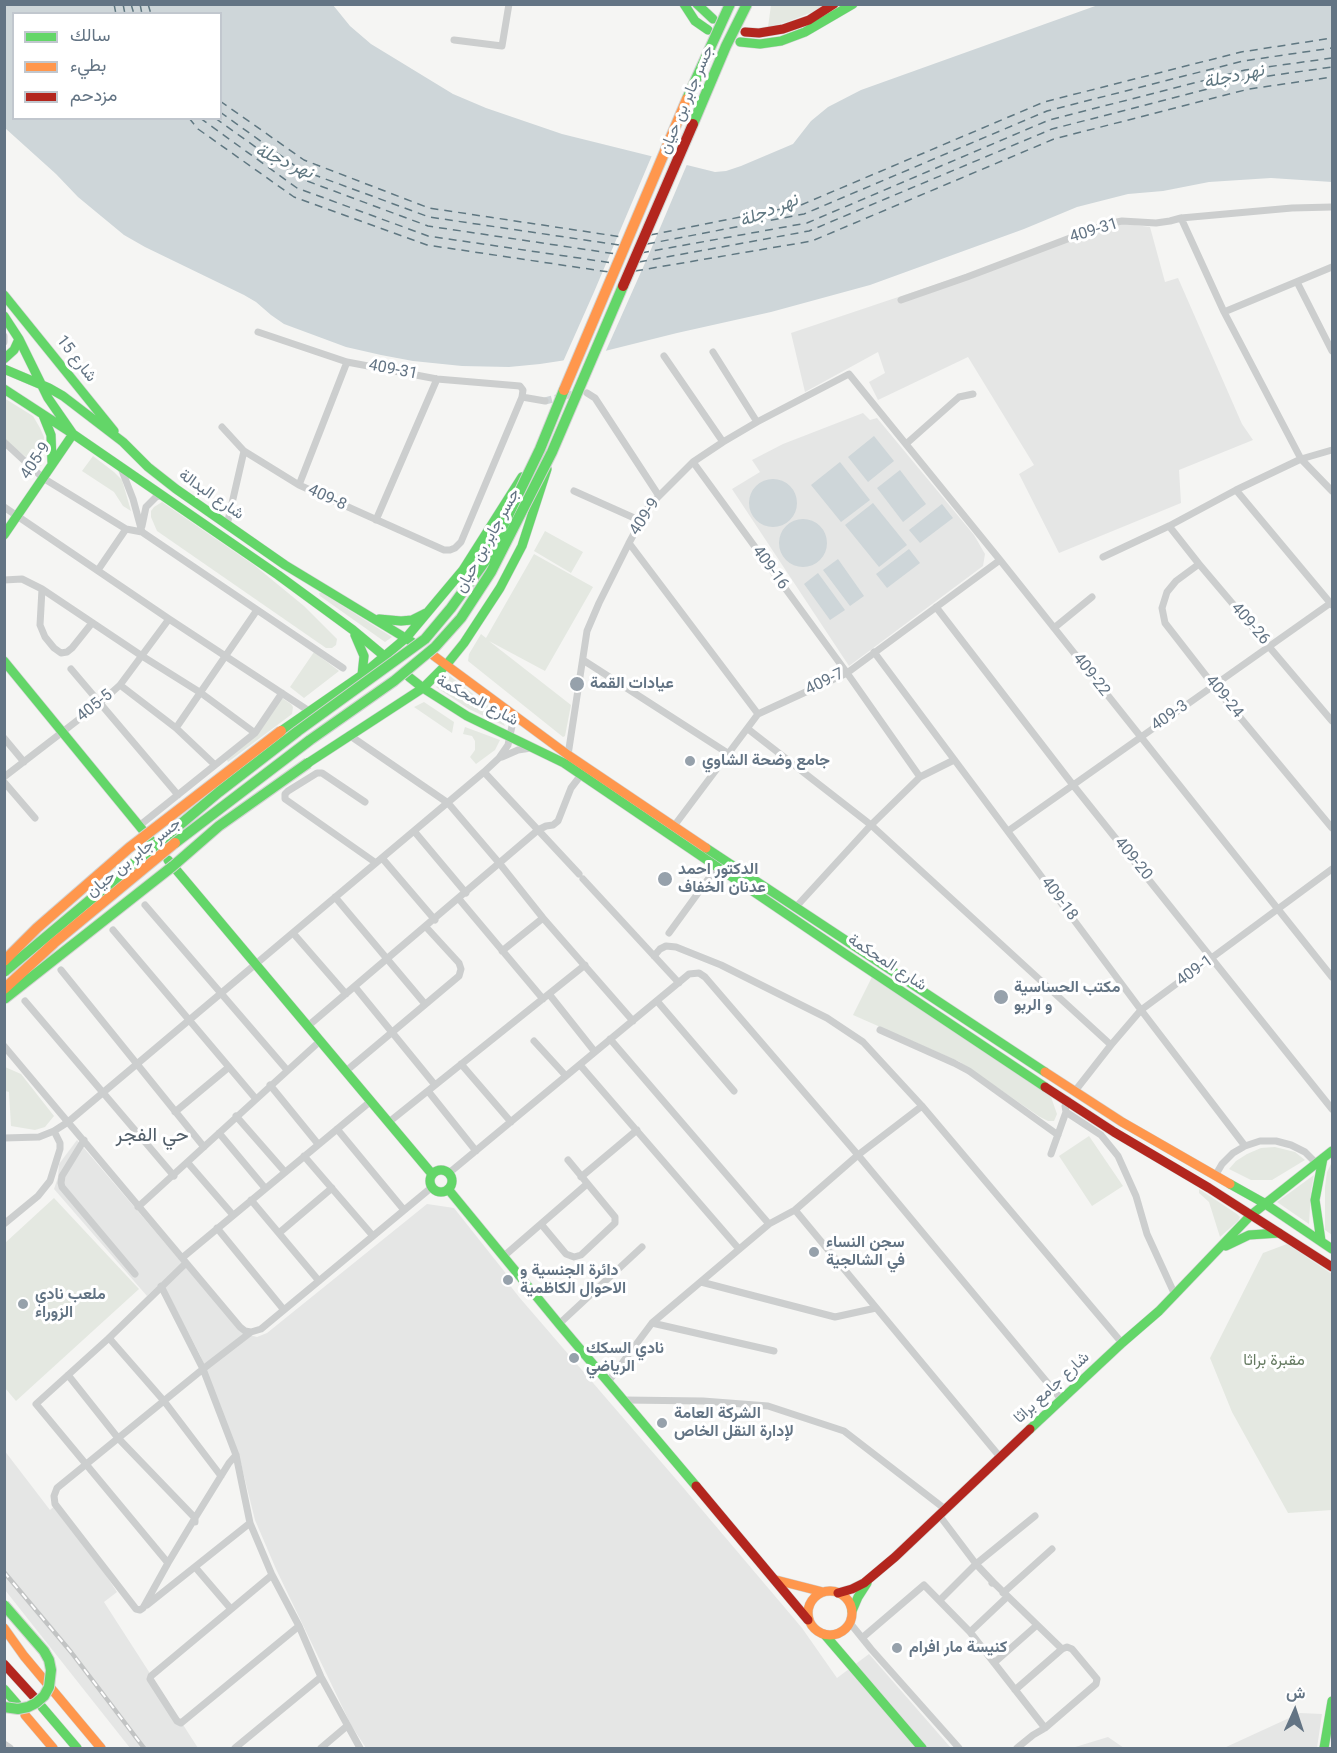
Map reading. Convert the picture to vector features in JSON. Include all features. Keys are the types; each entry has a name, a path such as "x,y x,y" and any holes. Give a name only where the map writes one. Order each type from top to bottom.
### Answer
{"main road":[{"path":"684,4 695,21 708,30"},
{"path":"697,4 713,19"},
{"name":"جسر جابر بن حيان","path":"4,972 219,792 298,731 425,639 451,608 484,562 540,449 680,115 730,4"},
{"name":"جسر جابر بن حيان","path":"4,989 54,943 227,802 394,681 435,647 461,618 491,572 552,452 747,4"},
{"path":"834,4 809,20 783,29 742,37 760,44 781,41 805,32 853,4"},
{"name":"شارع 15","path":"4,296 123,442"},
{"path":"4,316 19,339 41,385 73,434"},
{"path":"4,359 14,350 19,339"},
{"name":"شارع البدالة","path":"4,369 63,396 123,442 162,478 227,525 285,565 409,640"},
{"name":"شارع البدالة","path":"4,389 278,575 387,658"},
{"path":"43,414 51,435 52,465"},
{"name":"405-9","path":"4,535 73,434"},
{"path":"4,961 37,928 129,848 281,731 387,658 409,640 463,570 540,449"},
{"path":"4,999 173,866 219,826 349,735 423,688 447,664 464,642 500,588 522,546 552,452"},
{"path":"369,617 391,621 412,620 431,610"},
{"path":"352,630 362,647 364,656 362,675"},
{"name":"شارع المحكمة","path":"434,656 568,754 1071,1095 1114,1131 1209,1188 1332,1267"},
{"path":"4,661 150,839"},
{"name":"شارع المحكمة","path":"409,677 467,716 564,763 844,953 1071,1095 1264,1203 1332,1249"},
{"path":"168,860 432,1174"},
{"path":"1321,1241 1315,1200 1324,1158"},
{"name":"شارع جامع براثا","path":"838,1593 870,1579 1175,1295 1251,1215 1324,1158"},
{"path":"441,1170 449,1173 452,1182 448,1189 441,1192 432,1187 430,1179 432,1174 441,1170"},
{"path":"448,1189 776,1580 815,1630 825,1635 922,1749"},
{"path":"1216,1252 1249,1235 1280,1233"},
{"name":"شارع جامع براثا","path":"851,1617 858,1597 870,1579"},
{"path":"776,1580 799,1587 838,1593 848,1600 851,1617 840,1633 825,1635"},
{"path":"808,1620 807,1610 811,1601 823,1592"},
{"path":"4,1605 44,1651 49,1660 51,1679 44,1696 36,1703 18,1709 4,1707"},
{"path":"4,1628 24,1656 101,1749"},
{"path":"4,1664 34,1697"},
{"path":"4,1689 17,1704"},
{"path":"1324,1749 1332,1701"},
{"path":"42,1707 77,1749"},
{"path":"25,1715 53,1749"},
{"path":"1330,1749 1332,1734"}],"street":[{"path":"454,40 502,46 509,4"},
{"name":"409-31","path":"900,300 968,277 1107,224 1122,221 1156,223 1181,218 1281,208 1332,207"},
{"path":"1181,218 1224,312 1301,459 1332,491"},
{"path":"1224,312 1332,267"},
{"path":"1297,282 1332,351"},
{"name":"409-31","path":"258,332 347,362 437,379 520,386 523,390 522,397"},
{"path":"4,336 4,342"},
{"path":"713,352 757,422"},
{"path":"664,356 723,442"},
{"path":"299,485 347,362"},
{"name":"409-9","path":"568,754 587,631 649,507 693,462 723,442 849,374"},
{"name":"409-22","path":"849,374 1332,977"},
{"path":"376,520 437,379"},
{"path":"587,393 595,399 659,496"},
{"path":"906,444 959,398 973,394"},
{"path":"522,397 545,401"},
{"name":"409-8","path":"222,428 244,451 299,485 444,550 450,550 461,542 522,397"},
{"path":"4,442 43,478 126,529 142,532 343,668"},
{"path":"1103,557 1301,459 1332,450"},
{"path":"227,525 244,451"},
{"name":"409-16","path":"693,462 920,777"},
{"path":"121,468 142,532"},
{"path":"1236,490 1332,603"},
{"path":"574,491 641,521"},
{"path":"142,532 146,507 156,497 163,495"},
{"path":"4,507 309,711"},
{"name":"409-26","path":"1169,526 1332,722"},
{"path":"98,570 126,529"},
{"path":"629,543 758,714 674,826"},
{"name":"409-7","path":"758,714 846,673 1000,560"},
{"name":"409-24","path":"1199,564 1176,581 1167,592 1162,608 1165,623 1214,686 1332,828"},
{"path":"4,580 22,579 42,589 142,657 201,693 255,733"},
{"path":"42,589 40,625 45,637 61,653 72,648 92,623"},
{"path":"1054,628 1092,597"},
{"name":"409-3","path":"1008,831 1332,603"},
{"name":"409-20","path":"936,607 1073,785 1332,1109"},
{"path":"176,728 257,610"},
{"name":"405-5","path":"4,777 100,704 120,685 170,619"},
{"name":"409-18","path":"874,652 1245,1146"},
{"path":"583,660 729,754"},
{"path":"71,669 178,795"},
{"path":"120,685 176,728 215,765"},
{"path":"139,826 255,733 282,693"},
{"path":"4,1138 39,1137 68,1122 448,803 505,751 511,736 512,722 505,709"},
{"path":"748,729 871,825 1111,1045"},
{"path":"349,735 448,803 543,918 633,1021"},
{"path":"4,738 24,762"},
{"path":"499,758 533,747"},
{"path":"795,908 871,825 920,777 954,760"},
{"path":"484,772 678,983"},
{"path":"365,802 322,773 317,773 288,790 285,795 285,799 379,860 435,920"},
{"path":"308,1026 538,830 558,821 571,788 581,775"},
{"path":"4,782 35,818"},
{"path":"414,831 466,893"},
{"path":"669,933 717,867"},
{"name":"409-1","path":"1071,1095 1141,1010 1332,869"},
{"path":"335,897 425,1004"},
{"path":"459,899 502,951 546,996 595,1052"},
{"path":"145,905 287,1070"},
{"path":"502,951 543,918"},
{"path":"346,1071 459,976 461,969 459,963 426,927"},
{"path":"113,930 256,1099"},
{"path":"293,933 346,994"},
{"path":"654,956 666,946 707,959 827,1018 863,1042 922,1106 1122,1343"},
{"path":"699,973 707,959"},
{"path":"389,1122 585,965"},
{"path":"62,970 204,1147"},
{"path":"449,1173 689,974 699,973 705,977 858,1155 1061,1399"},
{"path":"356,987 435,1085"},
{"path":"25,1001 174,1176"},
{"path":"657,1001 734,1091"},
{"path":"880,1030 969,1071 1058,1135"},
{"path":"610,1039 770,1224"},
{"path":"138,1207 320,1041"},
{"path":"534,1041 566,1076"},
{"path":"4,1046 240,1327 251,1332"},
{"path":"461,1064 511,1122"},
{"path":"580,1065 739,1249"},
{"path":"175,1112 229,1067"},
{"path":"270,1085 318,1144"},
{"path":"428,1091 476,1152"},
{"path":"1052,1154 1066,1112 1065,1106 1071,1095"},
{"path":"168,1563 36,1404 109,1338 217,1228 371,1101"},
{"path":"608,1382 652,1323 770,1224 795,1210 858,1155 922,1106"},
{"path":"1066,1112 1101,1136 1118,1156 1136,1196 1147,1234 1175,1295"},
{"path":"236,1116 285,1172"},
{"path":"337,1129 404,1210"},
{"path":"581,1177 637,1130"},
{"path":"4,1224 39,1196 50,1181 60,1149 60,1143 54,1131"},
{"path":"219,1133 265,1188"},
{"path":"84,1140 62,1176 62,1187 135,1274"},
{"path":"1215,1176 1227,1158 1245,1146 1260,1141 1291,1144 1305,1152 1324,1158"},
{"path":"304,1156 373,1236"},
{"path":"541,1224 566,1254 574,1257 581,1255 615,1223 615,1218 568,1160"},
{"path":"188,1163 233,1215"},
{"path":"504,1256 587,1184"},
{"path":"250,1523 140,1611 136,1609 55,1504 54,1496 57,1488 118,1438 251,1332 261,1329 432,1187"},
{"path":"279,1233 332,1188"},
{"path":"252,1200 319,1281"},
{"path":"795,1210 1000,1457"},
{"path":"217,1228 284,1310"},
{"path":"559,1324 642,1247"},
{"path":"701,1282 835,1317 876,1308"},
{"path":"161,1286 203,1369 236,1455 250,1523 272,1575 299,1626 321,1677 360,1749"},
{"path":"652,1323 774,1352"},
{"path":"109,1338 165,1401 221,1476"},
{"path":"68,1375 118,1438 195,1520"},
{"path":"624,1400 703,1401 768,1406 844,1431 942,1512 976,1564 992,1583 1062,1649"},
{"path":"144,1608 168,1563 236,1455"},
{"path":"940,1600 976,1564 1035,1516"},
{"path":"970,1632 1052,1549"},
{"path":"195,1567 231,1609"},
{"path":"272,1575 150,1677 180,1723 299,1626"},
{"path":"862,1638 924,1584 970,1632 1045,1728"},
{"path":"851,1617 862,1638 959,1749"},
{"path":"994,1663 1037,1625"},
{"path":"1015,1690 1066,1647 1072,1649 1097,1678 1096,1684 1017,1749"},
{"path":"235,1749 321,1677"},
{"path":"321,1749 347,1726"},
{"path":"4,1744 10,1749"}],"shaded area":[{"path":"1119,223 1150,227 1165,282 1178,278 1242,424 1253,440 1179,470 1181,503 1059,553 1019,474 1034,465 968,357 878,400 869,382 885,373 878,352 805,392 791,333"},
{"path":"863,413 870,420 877,418 974,535 985,554 983,566 849,666 732,489 760,472 752,460 783,444"},
{"path":"77,1140 242,1333 257,1337 267,1333 427,1204 454,1208 508,1276 505,1279 519,1297 802,1628 837,1678 869,1654 951,1748 366,1748 351,1725 276,1569 255,1520 238,1452 200,1355 162,1282 147,1296 54,1189 59,1164"},
{"path":"4,1450 50,1510 58,1503 117,1592 104,1602 198,1748 130,1748 5,1590"},
{"path":"1300,1713 1322,1714 1317,1748 1224,1748"},
{"path":"1108,1737 1124,1748 1072,1748"}],"green space":[{"path":"771,5 824,5 810,13 768,27"},
{"path":"4,398 33,416 40,428 44,437 41,466 37,466 5,440"},
{"path":"93,456 122,480 131,511 123,506 114,492 82,471"},
{"path":"162,502 254,565 304,606 337,639 336,645 326,648 157,531 151,511"},
{"path":"545,531 583,552 571,573 534,551"},
{"path":"534,554 593,587 545,671 489,641 571,705 563,737 468,661 469,654 481,634 486,638"},
{"path":"319,593 392,637 385,642 320,596"},
{"path":"314,652 339,671 304,698 290,687"},
{"path":"450,676 500,715 505,726 469,709 436,687"},
{"path":"282,698 293,707 292,714 228,762 226,758"},
{"path":"424,702 454,722 452,733 414,707"},
{"path":"465,727 500,740 495,750 476,764 470,757 475,750 475,741 472,736 463,734"},
{"path":"873,975 1044,1088 1051,1097 1057,1114 1054,1121 1040,1117 960,1062 853,1015"},
{"path":"5,1067 21,1074 54,1116 45,1127 35,1130 11,1126 9,1092 5,1091"},
{"path":"1089,1136 1123,1186 1092,1206 1059,1156"},
{"path":"1275,1147 1295,1152 1305,1160 1272,1180 1251,1180 1229,1169 1247,1154 1261,1148"},
{"path":"1332,1162 1332,1235 1325,1230 1325,1187 1327,1172"},
{"path":"1314,1175 1311,1191 1309,1224 1277,1202"},
{"path":"1199,1189 1240,1217 1220,1237 1209,1202 1199,1193"},
{"path":"54,1198 139,1289 16,1401 5,1388 5,1243"},
{"name":"مقبرة براثا","path":"1287,1244 1332,1274 1332,1510 1288,1513 1232,1412 1210,1358 1263,1253"}],"water":[{"name":"نهر دجلة","path":"4,5 333,5 350,26 371,44 453,94 562,134 715,172 741,166 793,144 811,121 828,107 861,90 1098,5 1332,5 1332,182 1271,178 1209,182 1163,191 1128,194 1077,207 1024,229 870,285 771,312 573,359 540,364 509,367 462,366 413,361 346,347 284,324 244,295 124,235 78,197 5,128"},
{"path":"874,436 894,461 868,482 848,457"},
{"path":"840,462 870,500 841,522 811,485"},
{"path":"900,470 926,504 903,522 877,488"},
{"path":"773,479 790,486 797,503 790,520 773,527 756,520 749,503 756,486"},
{"path":"873,503 907,545 879,567 845,525"},
{"path":"942,504 953,518 920,543 909,530"},
{"path":"803,519 820,526 827,543 820,560 803,567 786,560 779,543 786,526"},
{"path":"909,549 920,563 887,588 876,574"},
{"path":"838,559 864,596 850,606 823,570"},
{"path":"818,573 845,610 830,620 804,584"}],"pier":[{"path":"653,153 688,162 649,254 604,355 562,364 594,292"}],"ferry route":[{"path":"114,4 116,12"},
{"path":"123,4 125,12"},
{"path":"131,4 133,12"},
{"path":"140,4 142,12"},
{"path":"148,4 150,12"},
{"path":"650,235 801,205 1044,102 1241,52 1332,38"},
{"path":"647,244 804,214 1047,111 1243,61 1332,48"},
{"path":"641,253 807,223 1049,120 1245,70 1332,58"},
{"path":"639,262 809,231 1052,129 1247,79 1332,67"},
{"path":"635,271 812,241 1054,139 1249,89 1332,77"},
{"path":"222,102 304,160 429,208 622,237"},
{"path":"222,113 301,170 429,217 619,245"},
{"path":"191,120 198,129 294,197 427,245 609,272"},
{"path":"203,120 297,188 428,236 613,263"},
{"path":"218,120 299,178 428,226 616,254"}],"tunnel":[{"path":"545,401 580,392"}],"railway":[{"path":"4,1572 71,1652 144,1748"}],"traffic: fast":[{"path":"684,4 695,21 708,30"},
{"path":"697,4 713,19"},
{"path":"687,99 730,4"},
{"path":"693,124 726,46 747,4"},
{"path":"740,42 760,44 781,41 805,32 853,4"},
{"path":"175,843 310,740 394,681 435,647 461,618 491,572 552,452 623,286"},
{"path":"4,295 114,431"},
{"path":"4,316 19,339 48,398 73,434 4,535"},
{"path":"4,359 14,350 19,339"},
{"path":"4,369 63,396 123,442 148,467 176,489 285,565 412,642"},
{"path":"4,389 278,575 353,630 389,660"},
{"path":"4,972 219,792 298,731 425,639 488,557 540,449 564,390"},
{"path":"43,415 51,435 52,462"},
{"path":"308,763 423,688 447,664 464,643 500,588 522,546 547,469"},
{"path":"281,731 362,675 406,638 463,570 522,477"},
{"path":"379,619 412,620 426,613"},
{"path":"355,635 364,656 362,675"},
{"path":"4,661 150,839"},
{"path":"409,677 467,716 564,763 1045,1087"},
{"path":"4,999 173,866 219,826 308,763"},
{"path":"706,848 1045,1072"},
{"path":"168,860 432,1174"},
{"path":"1030,1429 1159,1311 1251,1215 1332,1151"},
{"path":"1321,1241 1315,1200 1323,1158"},
{"path":"441,1170 449,1173 452,1181 449,1189 441,1192 433,1189 430,1181 433,1173 441,1170"},
{"path":"1230,1184 1264,1203 1332,1249"},
{"path":"448,1189 696,1486"},
{"path":"1226,1246 1249,1235 1279,1233"},
{"path":"852,1611 867,1583"},
{"path":"4,1605 44,1651 51,1670 49,1687 36,1703 18,1709 4,1707"},
{"path":"825,1635 922,1748"},
{"path":"4,1689 17,1704"},
{"path":"1324,1748 1332,1701"},
{"path":"42,1707 77,1748"}],"traffic: slow":[{"path":"564,390 687,99"},
{"path":"434,656 568,755 706,848"},
{"path":"4,961 37,928 129,848 281,731"},
{"path":"4,989 54,943 175,843"},
{"path":"1045,1072 1122,1122 1230,1184"},
{"path":"776,1580 823,1592"},
{"path":"830,1591 839,1592 846,1597 851,1604 852,1613 851,1622 846,1629 839,1634 830,1635 821,1634 814,1629 809,1622 808,1613 809,1604 814,1597 821,1592 830,1591"},
{"path":"4,1628 24,1656 101,1748"},
{"path":"25,1715 53,1748"}],"traffic: jam":[{"path":"745,32 759,33 783,29 809,20 834,4"},
{"path":"623,286 693,124"},
{"path":"1045,1087 1332,1267"},
{"path":"838,1593 864,1583 895,1557 1030,1429"},
{"path":"696,1486 808,1620"},
{"path":"4,1664 34,1697"}],"place":[{"name":"عيادات القمة","path":"577,684"},
{"name":"جامع وضحة الشاوي","path":"690,761"},
{"name":"الدكتور احمد عدنان الخفاف","path":"665,879"},
{"name":"مكتب الحساسية و الربو","path":"1001,997"},
{"name":"سجن النساء في الشالجية","path":"814,1252"},
{"name":"دائرة الجنسية و الاحوال الكاظمية","path":"508,1280"},
{"name":"ملعب نادي الزوراء","path":"23,1304"},
{"name":"نادي السكك الرياضي","path":"574,1358"},
{"name":"الشركة العامة لإدارة النقل الخاص","path":"662,1423"},
{"name":"كنيسة مار افرام","path":"897,1648"}],"district":[{"name":"حي الفجر","path":"152,1136"}]}
